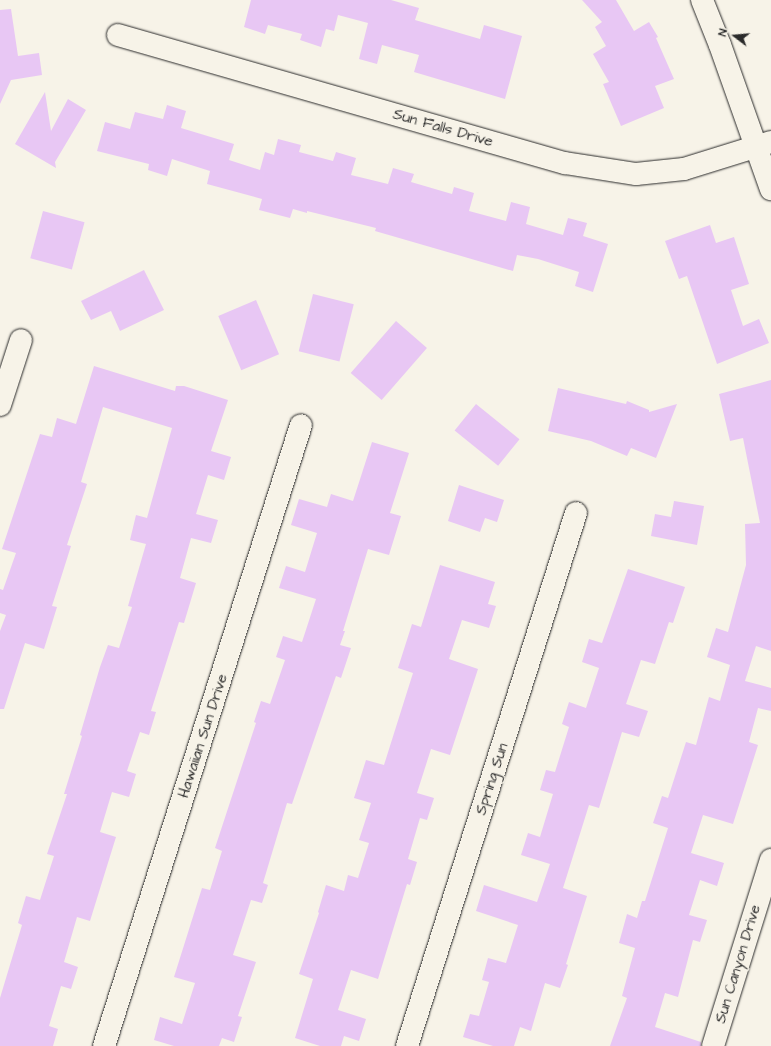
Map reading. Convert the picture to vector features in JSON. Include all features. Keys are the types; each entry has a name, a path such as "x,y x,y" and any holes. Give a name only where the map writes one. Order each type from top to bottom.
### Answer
{"street":[{"path":"702,0 763,144 771,189"},
{"name":"Sun Falls Drive","path":"118,35 565,163 636,174 684,169 763,144"},
{"path":"0,405 21,340"},
{"name":"Hawaiian Sun Drive","path":"104,1046 301,425"},
{"name":"Spring Sun","path":"407,1046 576,513"},
{"name":"Sun Canyon Drive","path":"713,1046 771,860"}],"building":[{"path":"251,0 391,0 419,8 415,20 480,39 484,25 522,36 505,99 414,72 419,55 382,45 377,64 359,59 368,23 338,15 334,31 326,29 321,47 300,40 302,34 268,25 265,34 244,27"},
{"path":"582,0 616,0 634,31 649,22 658,37 656,38 674,79 655,86 664,108 621,126 603,84 609,82 593,54 606,46 595,27 602,22"},
{"path":"11,9 18,56 39,53 42,75 11,80 0,104 0,10"},
{"path":"45,92 51,131 68,99 86,110 55,162 56,168 15,144"},
{"path":"167,105 186,111 181,128 234,144 229,160 260,170 265,152 274,155 278,139 301,145 299,152 333,161 336,152 356,158 351,175 388,184 393,168 414,174 411,182 452,194 454,187 474,193 469,211 506,221 511,202 530,207 526,224 563,235 568,218 587,223 583,236 608,244 593,292 575,286 579,272 538,259 517,255 513,271 375,231 376,228 307,211 307,213 293,209 290,218 259,210 262,199 207,184 210,171 172,159 167,176 148,170 149,164 97,151 105,122 130,129 135,112 163,119"},
{"path":"43,211 85,222 72,269 30,258"},
{"path":"710,225 716,243 734,237 749,284 731,290 743,326 759,319 769,343 717,364 687,276 679,279 665,241"},
{"path":"144,270 164,310 120,331 111,311 91,320 81,301"},
{"path":"313,294 354,304 339,361 299,351"},
{"path":"256,300 279,354 241,370 218,316"},
{"path":"396,321 427,348 382,400 351,373"},
{"path":"94,366 175,391 176,386 184,386 228,400 211,451 231,457 224,480 208,475 196,514 218,520 211,543 191,538 180,578 196,583 184,623 179,622 151,711 156,712 149,735 140,732 127,771 136,774 129,797 112,792 100,832 116,837 90,921 77,917 64,962 78,967 71,989 61,986 49,1026 58,1029 53,1046 0,1046 0,998 22,925 18,923 26,896 40,900 54,856 47,854 67,794 64,794 82,736 80,735 100,667 108,645 119,648 132,607 128,606 146,544 130,540 136,515 147,518 172,428 103,407 81,482 87,484 67,545 71,546 52,606 57,607 44,649 25,643 4,709 0,709 0,631 6,615 0,613 0,589 3,590 16,553 2,549 40,434 52,437 57,418 76,424"},
{"path":"771,380 771,651 756,646 745,681 771,688 771,711 758,708 749,742 758,745 733,824 703,815 691,853 724,863 717,886 700,880 689,915 707,920 700,942 693,940 678,997 665,993 655,1027 701,1042 701,1046 610,1046 627,998 622,996 635,948 619,943 627,914 637,918 642,901 645,901 668,828 653,823 662,796 668,798 686,742 696,745 709,697 720,701 730,665 707,657 716,628 728,632 746,565 745,524 760,523 743,438 730,441 719,394"},
{"path":"558,388 626,404 627,401 649,410 649,412 677,404 656,458 631,448 627,456 591,441 548,431"},
{"path":"476,404 520,439 498,466 455,430"},
{"path":"372,442 409,453 390,513 401,516 389,555 368,549 340,645 351,648 341,678 336,676 292,804 287,803 263,883 268,885 262,903 251,900 233,955 256,962 238,1016 242,1017 234,1042 222,1038 219,1046 174,1046 154,1040 160,1017 182,1024 195,983 174,977 202,888 210,890 222,851 215,848 256,723 254,722 261,701 270,704 285,660 276,657 283,636 302,642 316,599 279,588 286,566 305,572 317,533 291,525 299,499 327,507 331,494 353,501"},
{"path":"459,485 504,500 497,522 485,518 480,532 448,521"},
{"path":"674,501 704,506 697,545 651,536 655,514 671,517"},
{"path":"440,565 495,582 488,604 496,606 489,628 462,620 449,659 478,669 450,755 431,749 417,793 434,798 427,820 420,818 408,859 417,862 410,885 407,884 378,979 351,970 338,1010 366,1019 359,1041 344,1036 341,1046 320,1046 295,1038 313,979 299,974 319,913 318,912 326,885 344,891 348,875 358,878 369,843 359,840 371,803 354,798 366,760 384,765 413,673 398,668 412,624 421,627"},
{"path":"628,569 685,587 673,623 669,622 655,664 641,660 626,704 648,711 639,737 622,732 599,808 589,805 563,888 587,896 560,988 545,983 531,1031 520,1027 514,1046 493,1046 463,1037 470,1014 479,1016 489,982 482,980 488,958 506,963 518,925 476,911 484,885 537,902 550,864 521,855 528,833 540,837 553,794 540,790 546,770 555,772 569,727 562,724 569,702 586,708 599,668 582,662 589,639 602,643"}]}
